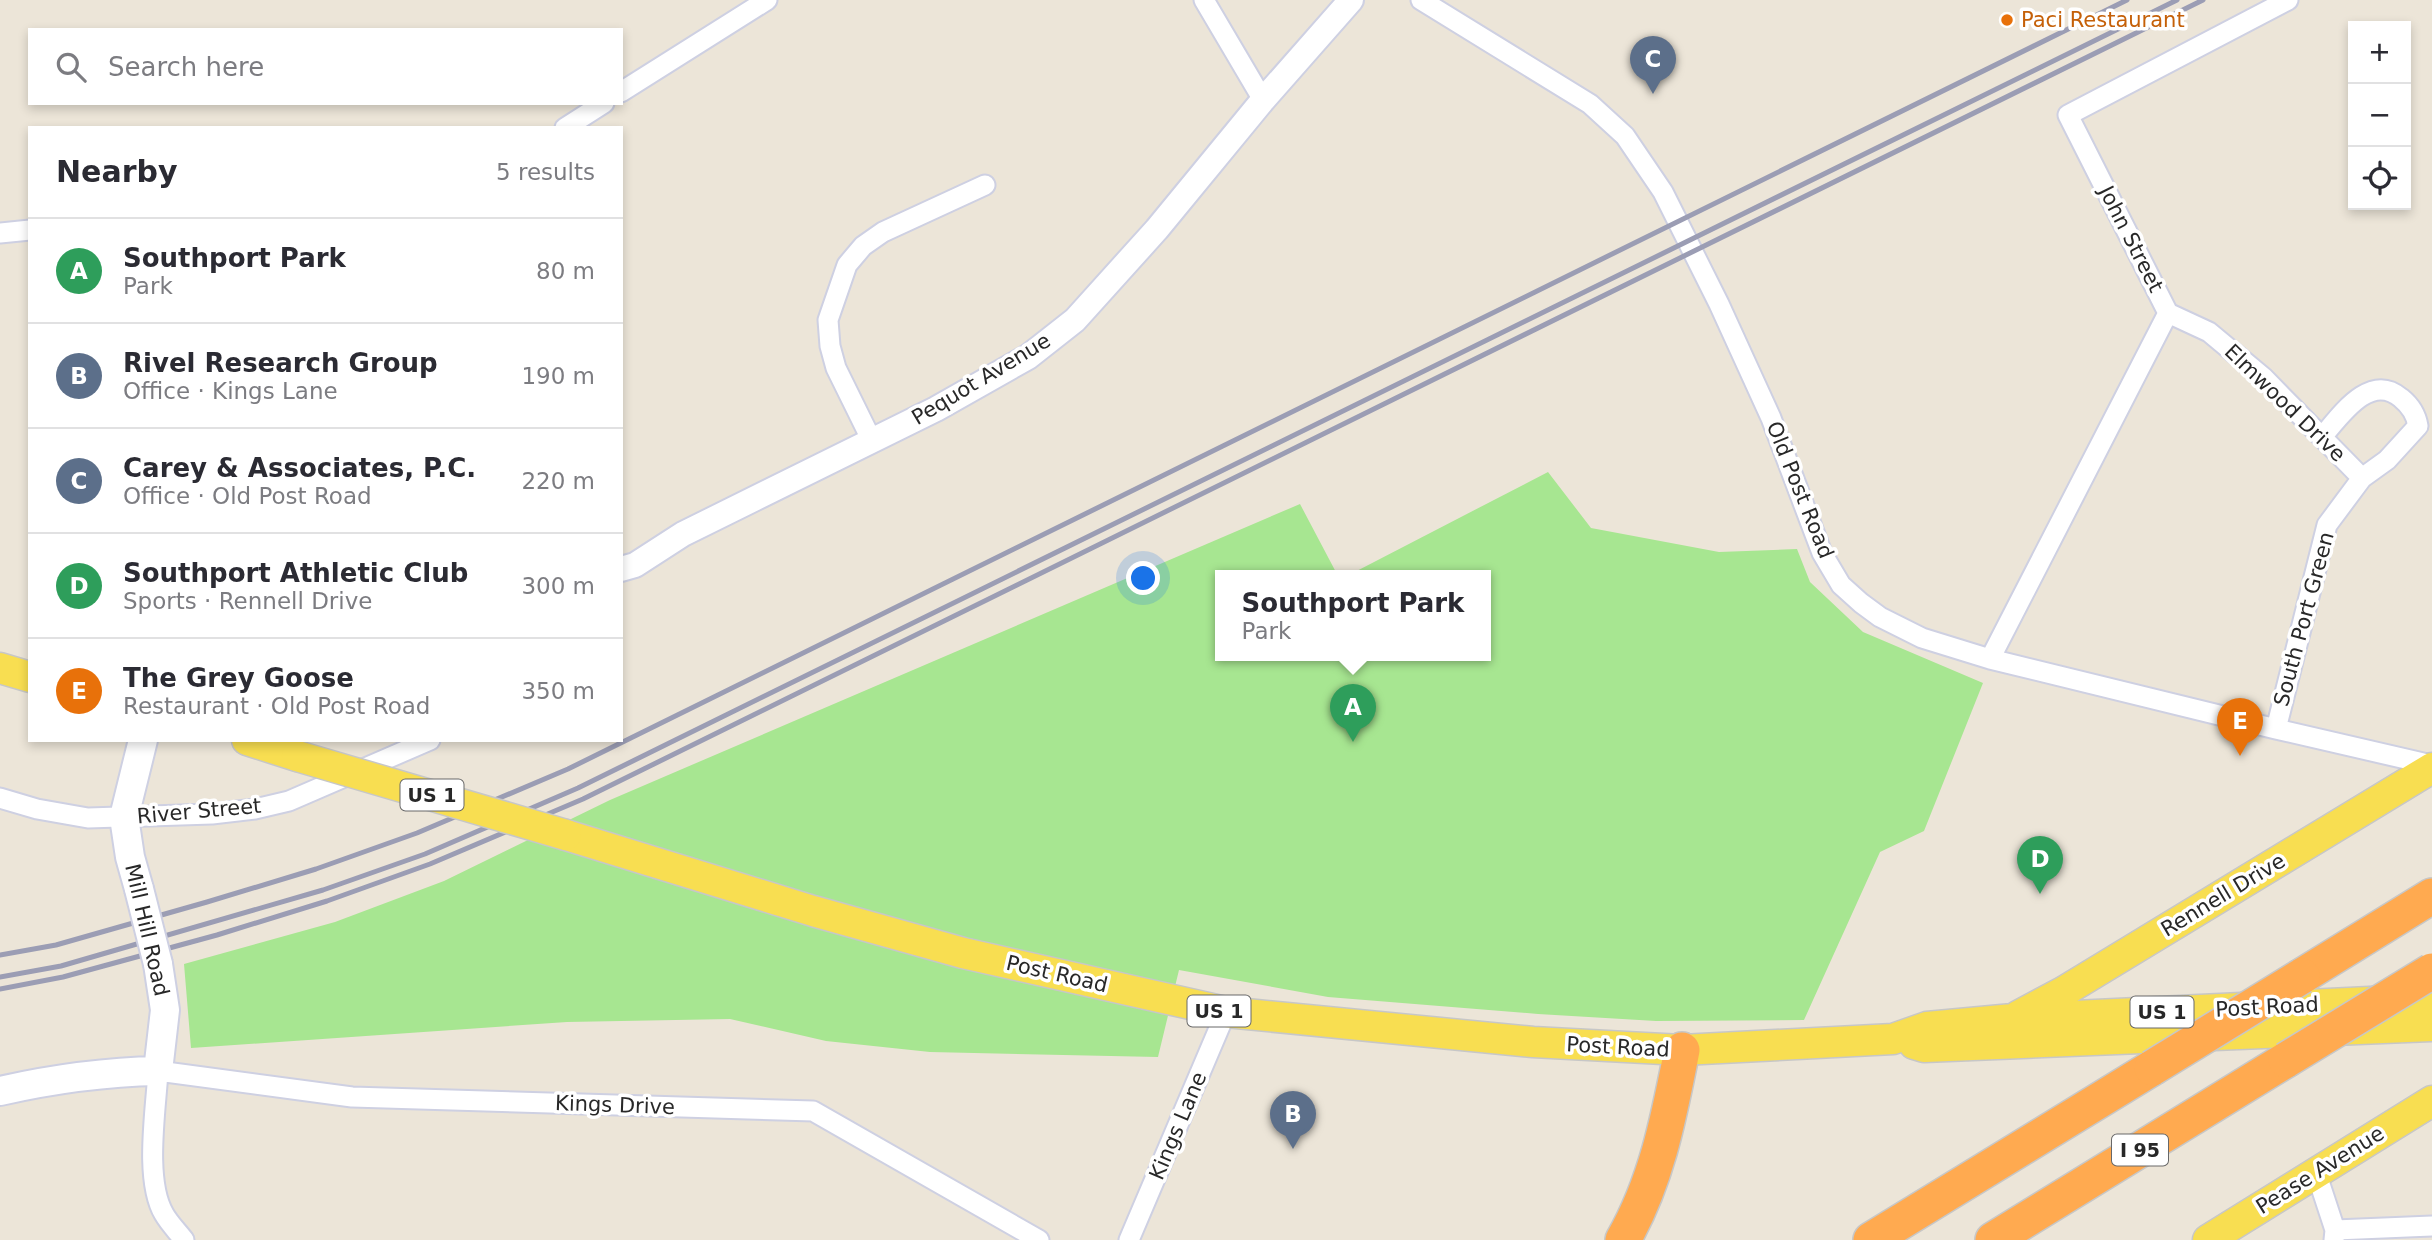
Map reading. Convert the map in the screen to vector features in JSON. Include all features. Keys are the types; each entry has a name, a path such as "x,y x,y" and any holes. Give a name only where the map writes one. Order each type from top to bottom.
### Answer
{"highway":[{"path":"1871,1240 2432,896"},
{"name":"I 95","path":"1993,1240 2432,971"},
{"path":"1623,1240 1648,1190 1660,1152 1682,1050"}],"main road":[{"path":"0,668 28,676"},
{"name":"Mill Hill Road","path":"143,742 124,817 130,856 158,964 165,1010 158,1071"},
{"name":"Post Road","path":"254,742 813,911 963,953 1226,1012 1520,1041 1682,1050 1894,1039 1927,1027 2013,1019 2432,999"},
{"name":"Rennell Drive","path":"2013,1019 2063,992 2432,766"},
{"name":"Post Road","path":"1894,1039 1924,1047 2432,1026"},
{"path":"0,1091 110,1072 158,1071"},
{"name":"Pease Avenue","path":"2208,1240 2432,1101"}],"street":[{"path":"623,91 767,0"},
{"path":"1204,0 1263,100"},
{"name":"Pequot Avenue","path":"626,572 682,534 936,409 1028,357 1075,320 1157,229 1263,100 1351,0"},
{"name":"Old Post Road","path":"1421,0 1590,104 1625,136 1663,192 1718,304 1771,418 1822,553 1841,584 1880,617 1922,638 1990,659 2432,766"},
{"name":"John Street","path":"1990,659 2168,313 2068,115 2288,0"},
{"path":"568,126 601,105"},
{"path":"872,441 836,368 830,346 828,320 847,265 863,246 883,233 985,185"},
{"path":"0,233 28,230"},
{"name":"Elmwood Drive","path":"2168,313 2208,332 2263,377 2362,478"},
{"name":"South Port Green","path":"2276,729 2327,525 2362,478 2387,460 2418,426 2417,415 2400,397 2381,389 2365,393 2322,437"},
{"name":"River Street","path":"0,798 37,810 88,818 212,814 255,809 289,801 425,742"},
{"name":"Kings Lane","path":"1129,1240 1226,1012"},
{"name":"Mill Hill Road","path":"158,1071 152,1159 155,1185 163,1213 184,1240"},
{"name":"Kings Drive","path":"158,1071 352,1097 813,1111 1039,1240"},
{"path":"2316,1172 2334,1235 2432,1226"}],"green space":[{"path":"1548,472 1591,528 1719,552 1797,549 1810,582 1863,632 1983,683 1924,831 1880,852 1804,1020 1656,1021 1538,1014 1328,997 1179,970 1158,1057 930,1052 826,1041 730,1019 567,1022 191,1048 184,964 335,922 444,881 610,800 1300,504 1335,570 1215,570 1215,661 1491,661 1491,570 1359,570"}],"railway":[{"path":"623,742 2127,0"},
{"path":"0,977 61,966 323,890 425,854 578,788 2177,0"},
{"path":"0,989 63,977 217,935 327,901 430,864 583,799 2203,0"},
{"path":"0,955 56,945 316,869 417,833 568,769 623,742"}],"place":[{"name":"Paci Restaurant","path":"2007,20"},
{"name":"Carey & Associates, P.C.","path":"1653,94"},
{"name":"Southport Park","path":"1353,742"},
{"name":"The Grey Goose","path":"2240,756"},
{"name":"Southport Athletic Club","path":"2040,894"},
{"name":"Rivel Research Group","path":"1293,1149"}]}
